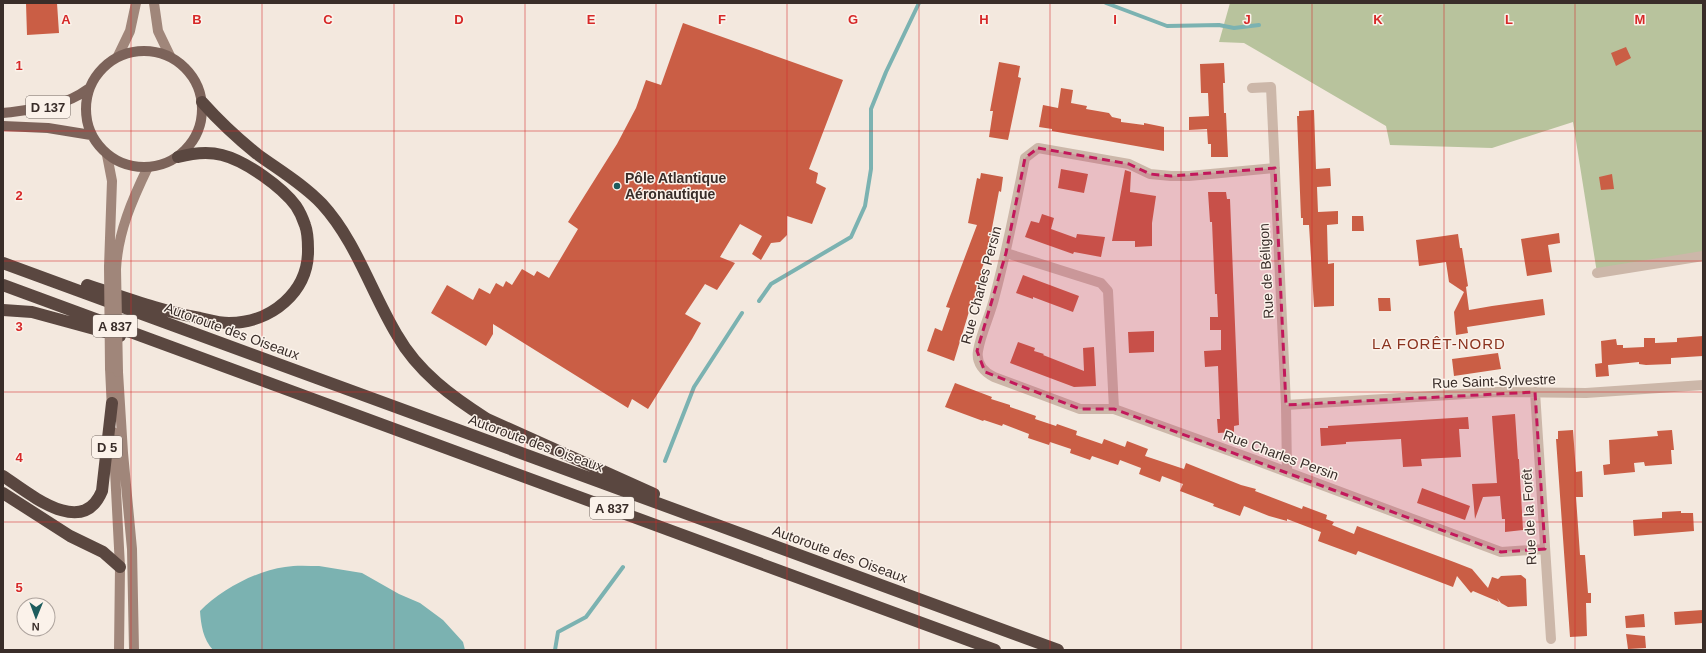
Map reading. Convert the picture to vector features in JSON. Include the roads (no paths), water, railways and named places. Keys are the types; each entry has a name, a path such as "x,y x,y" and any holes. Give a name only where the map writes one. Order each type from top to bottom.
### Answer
{"highway":[{"path":"202,102 217,119 240,139 302,187 326,210 336,222 350,245 397,337 412,357 443,389 462,404 487,419 754,539"},
{"path":"3,258 187,316 229,323 257,318 273,312 290,298 303,278 307,266 308,240 306,227 296,206 286,195 260,175 240,162 224,155 201,152 178,157"},
{"name":"Autoroute des Oiseaux","path":"3,263 1058,650"},
{"name":"A 837","path":"3,285 995,650"},
{"path":"3,310 20,310 46,315 228,367"},
{"name":"D 5","path":"3,476 54,508 64,512 75,512 86,509 96,502 102,491 112,403"},
{"path":"3,493 70,536 103,552 120,567"}],"main road":[{"path":"118,56 130,31 136,3"},
{"path":"154,3 158,31 170,56"},
{"path":"144,50 170,56 184,67 195,80 202,102 202,120 196,137 178,157 159,166 148,167 127,165 107,155 98,146 91,135 85,112 88,89 100,70 118,56 131,52 144,50"},
{"name":"D 137","path":"3,113 61,104 75,99 88,89"},
{"name":"D 137","path":"3,126 48,128 91,135"},
{"name":"D 5","path":"107,155 112,181 114,370 112,403 114,473 120,567 119,650"},
{"name":"D 5","path":"113,268 126,216 148,167"},
{"name":"D 5","path":"114,370 132,549 134,650"}],"street":[{"name":"Rue de Béligon","path":"1252,88 1271,87 1286,406 1287,472"},
{"name":"Rue Charles Persin","path":"1275,168 1189,176 1150,174 1129,164 1038,148 1025,158 1006,253 994,301 978,351 979,361 985,372 994,377 1080,409 1114,409 1501,552 1545,549"},
{"path":"1006,253 1101,283 1108,291 1114,409"},
{"path":"1597,274 1703,256"},
{"name":"Rue Saint-Sylvestre","path":"1286,406 1498,392 1586,393 1703,385"},
{"name":"Rue de la Forêt","path":"1535,392 1551,640"}],"water":[{"path":"293,566 319,566 362,573 399,594 420,603 443,620 463,642 465,650 213,650 203,632 201,621 200,611 208,603 228,589 250,577 274,569"}],"waterway":[{"path":"759,301 771,284 851,237 865,206 871,169 871,109 886,72 919,3"},
{"path":"1106,3 1167,26 1219,25 1234,28 1259,25"},
{"path":"665,461 694,387 742,313"},
{"path":"555,650 558,632 586,617 623,567"}],"place":[{"name":"Pôle Atlantique Aéronautique","path":"617,186"}],"district":[{"name":"LA FORÊT-NORD","path":"1439,343"}]}
